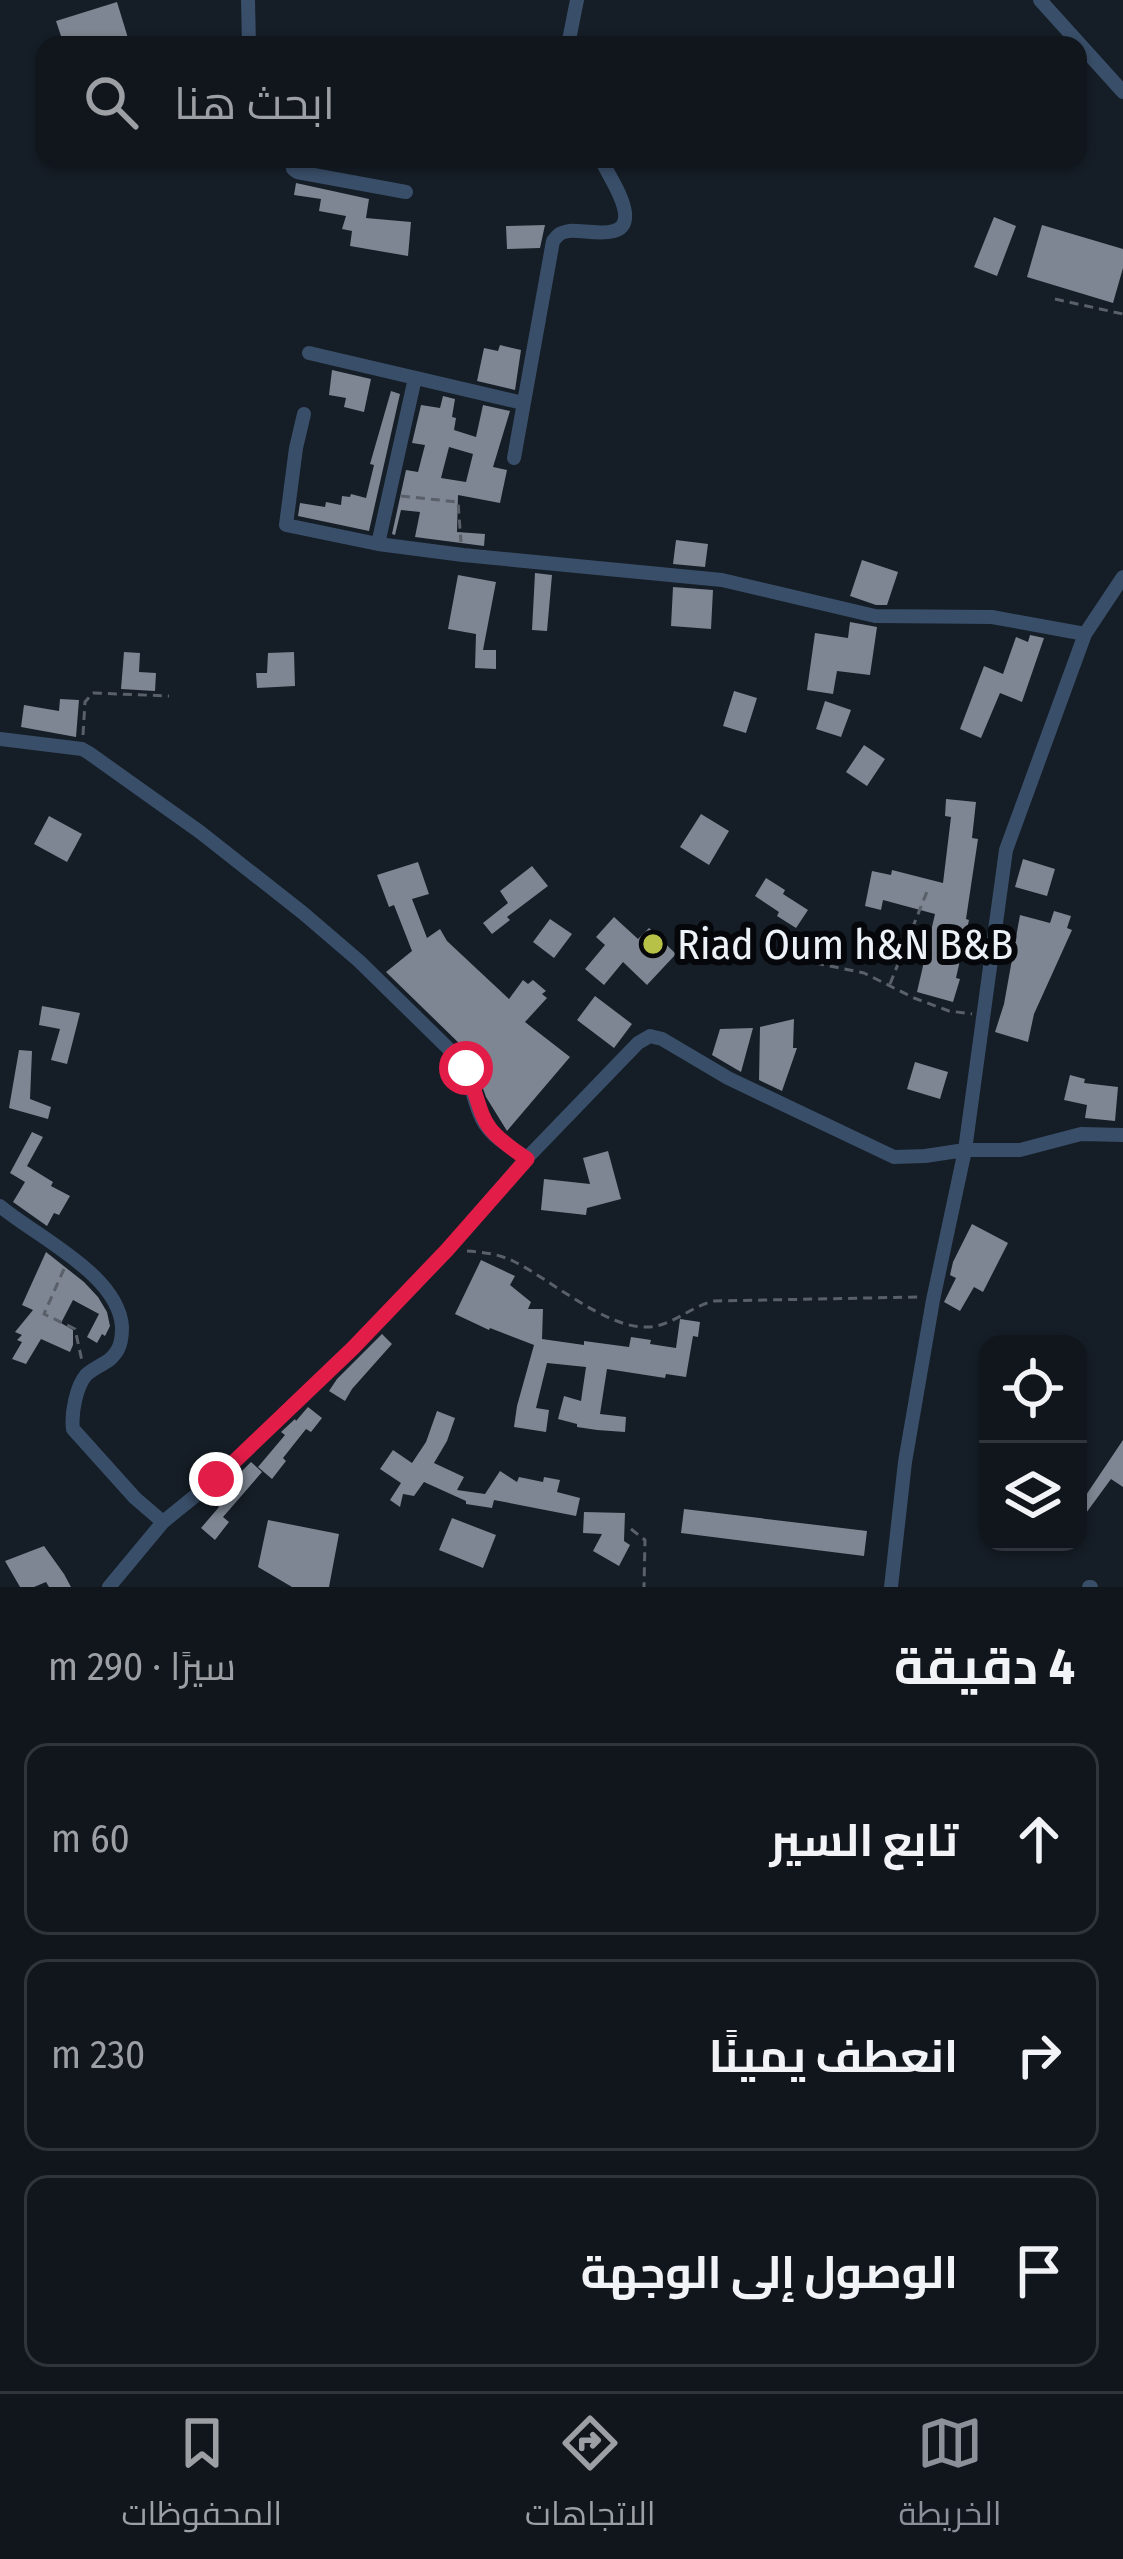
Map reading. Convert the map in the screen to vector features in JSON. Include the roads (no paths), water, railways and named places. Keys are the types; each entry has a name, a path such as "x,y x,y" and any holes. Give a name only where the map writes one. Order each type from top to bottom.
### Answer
{"street":[{"path":"248,0 249,36"},
{"path":"570,36 577,0"},
{"path":"1040,0 1072,36"},
{"path":"1087,52 1123,92"},
{"path":"293,168 406,191"},
{"path":"514,458 553,241 565,232 612,232 624,220 625,211 605,168"},
{"path":"309,353 524,403"},
{"path":"378,544 415,378"},
{"path":"304,414 286,525 463,555 722,580 874,616 992,617 1085,634"},
{"path":"891,1587 901,1486 965,1150 1006,850 1085,634 1123,577"},
{"path":"1,742 82,749 244,865 359,961 462,1063 484,1123 527,1159"},
{"path":"109,1587 163,1522 277,1423 447,1250 638,1042 650,1036 882,1153 908,1158 965,1150 1020,1150 1081,1134 1123,1135"},
{"path":"0,1206 69,1256 117,1303 122,1336 118,1350 86,1376 72,1413 73,1429 163,1522"}],"place":[{"name":"Riad Oum h&N B&B","path":"653,944"}]}
